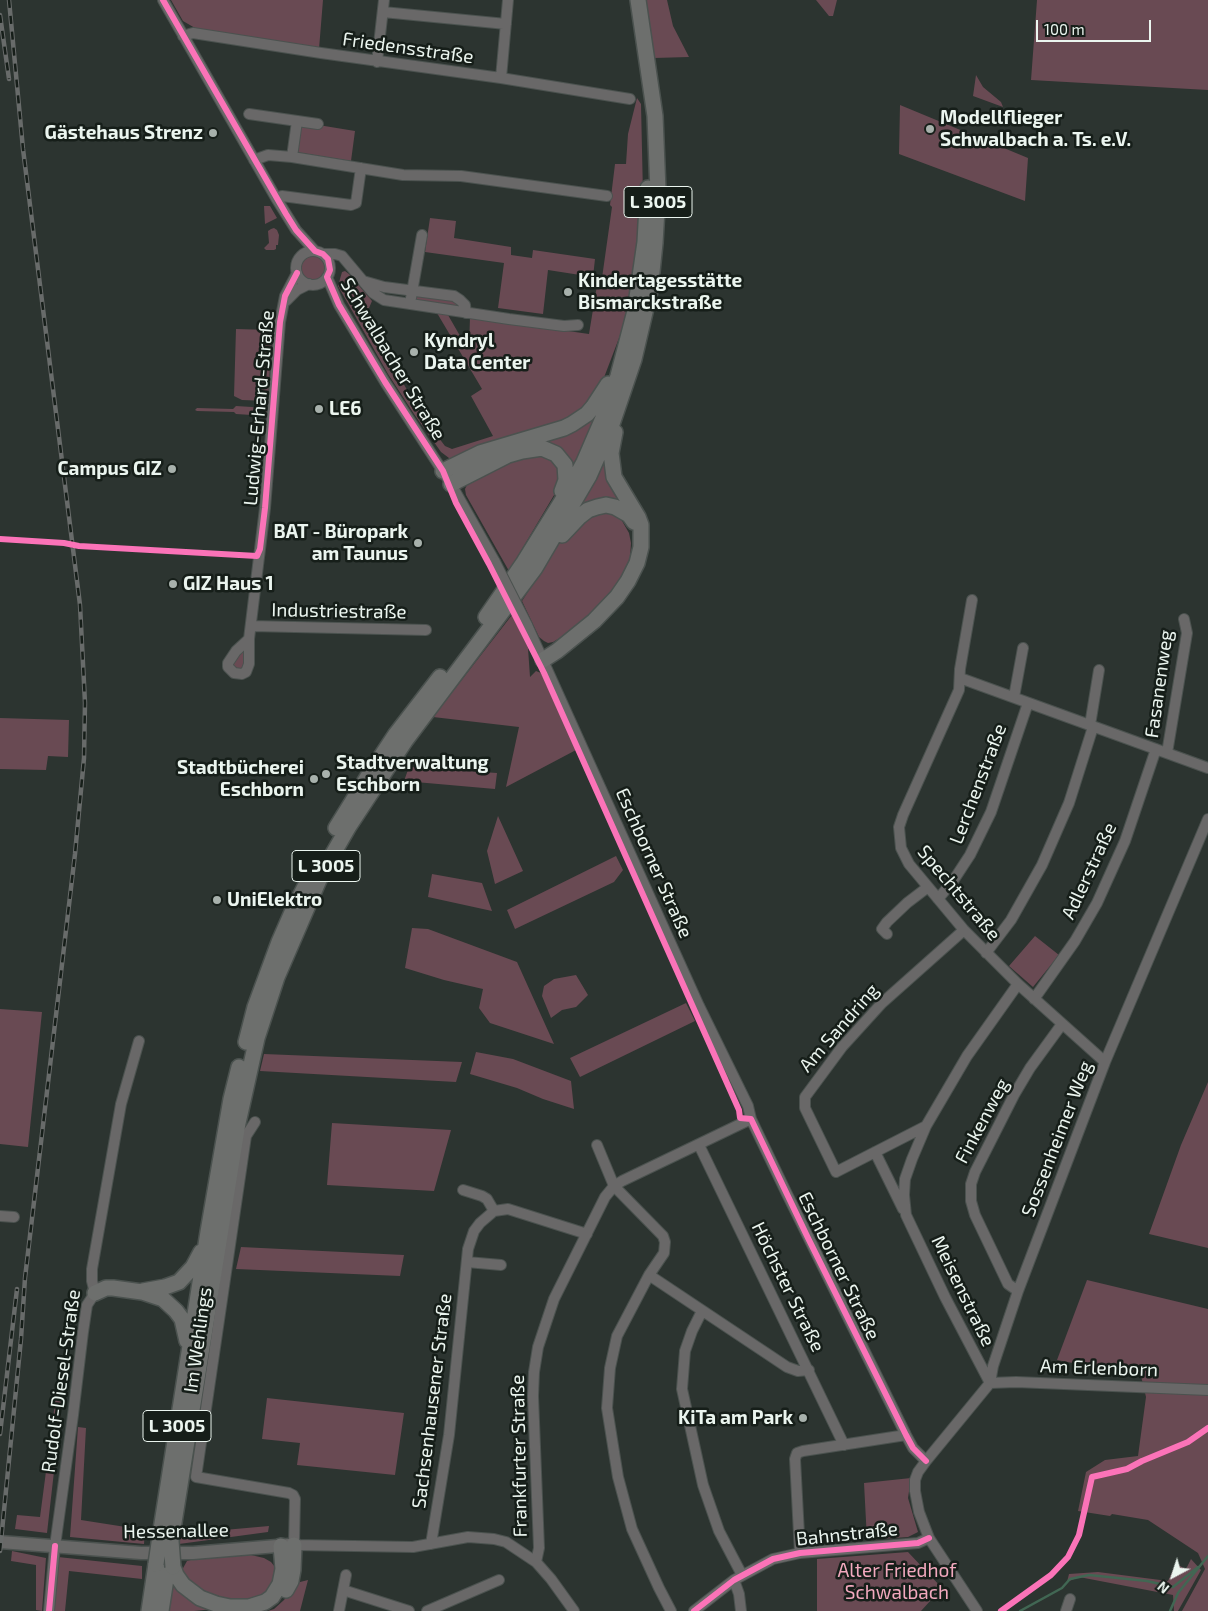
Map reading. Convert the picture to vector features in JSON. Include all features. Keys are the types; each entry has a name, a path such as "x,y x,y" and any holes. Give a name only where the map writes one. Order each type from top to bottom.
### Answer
{"highway":[{"name":"L 3005","path":"161,1611 188,1353 232,1099 256,1007 293,910 340,821 396,734 486,617 550,521 590,448 622,364 640,287 648,191 644,118 628,0"},
{"name":"L 3005","path":"168,1538 238,1123 257,1038 277,977 322,873 349,826 405,741 536,568 590,476 620,402 634,359 645,314 653,267 658,211 655,116 638,0"},
{"path":"447,477 480,453 572,424 593,407 622,364"},
{"path":"543,660 585,629 617,597 637,563 642,534 638,517 618,485 612,470 611,453 620,402"},
{"path":"447,477 508,455 534,449 549,450 562,459 567,472 566,480 550,521"},
{"path":"536,568 570,526 588,510 606,505 615,507 629,515 638,528 641,546"},
{"path":"142,1292 179,1282 193,1267 208,1232"},
{"path":"95,1293 106,1288 142,1292 163,1299 176,1311 184,1325 188,1353"},
{"path":"166,1566 183,1585 200,1598 230,1607 248,1607 265,1602 272,1597 280,1584 288,1545"},
{"path":"257,1611 275,1602 287,1589 293,1570 288,1545"},
{"name":"L 3005","path":"149,1611 166,1566"}],"main road":[{"name":"Hessenallee","path":"0,1542 141,1553 193,1553 288,1545"}],"street":[{"name":"Schwalbacher Straße","path":"163,0 296,230 328,259 330,266 327,277 322,282 312,284"},
{"path":"377,62 384,0"},
{"path":"501,78 508,0"},
{"path":"383,12 506,24"},
{"name":"Friedensstraße","path":"183,36 193,33 377,62 501,78 630,99"},
{"path":"249,114 318,124"},
{"path":"292,157 297,121"},
{"path":"254,160 268,155 292,157 406,175 462,176 607,196"},
{"path":"276,198 287,196 351,206 356,203 361,168"},
{"name":"Schwalbacher Straße","path":"296,230 302,254"},
{"path":"410,304 422,235"},
{"path":"296,273 296,264 302,254 319,252 340,255 379,298 466,313 564,326 578,325"},
{"path":"330,266 342,263 351,265"},
{"name":"Schwalbacher Straße","path":"296,273 301,280 326,292 339,305"},
{"name":"Ludwig-Erhard-Straße","path":"249,639 265,508 280,322 287,290 296,273"},
{"name":"Schwalbacher Straße","path":"327,277 339,305 447,477 495,562 543,660"},
{"path":"363,281 384,287 457,298 465,305 466,313"},
{"name":"Ludwig-Erhard-Straße","path":"283,303 297,290 312,284"},
{"path":"960,678 972,600"},
{"name":"Fasanenweg","path":"1167,753 1188,633 1184,619"},
{"name":"Industriestraße","path":"251,626 426,630"},
{"path":"1014,697 1023,648"},
{"name":"Eschborner Straße","path":"543,660 699,1006 748,1106 752,1119 808,1238 906,1435 913,1448 926,1460"},
{"path":"986,953 1011,920 1042,865 1070,803 1092,726 1099,670"},
{"name":"Fasanenweg","path":"960,678 1208,768"},
{"name":"Spechtstraße","path":"960,678 956,698 903,815 899,827 901,848 905,858 964,930 1034,999 1105,1062"},
{"name":"Lerchenstraße","path":"938,899 953,881 970,855 990,812 1028,703"},
{"name":"Adlerstraße","path":"1034,999 1075,940 1096,903 1125,842 1156,749"},
{"name":"Sossenheimer Weg","path":"977,1611 929,1538 923,1525 914,1484 918,1472 926,1460 990,1383 993,1366 1018,1292 1105,1062 1208,819"},
{"path":"887,934 882,929 887,922 928,887"},
{"name":"Am Sandring","path":"926,1126 836,1172 805,1108 805,1097 842,1046 870,1015 899,986 964,930"},
{"path":"926,1126 967,1056 1018,984"},
{"name":"Finkenweg","path":"1018,1292 1008,1284 975,1215 971,1201 971,1184 975,1172 1014,1095 1030,1068 1062,1024"},
{"name":"Rudolf-Diesel-Straße","path":"49,1611 55,1546 87,1305 95,1293 92,1281 92,1268 121,1104 139,1041"},
{"path":"614,1186 752,1119"},
{"name":"Im Wehlings","path":"255,1122 246,1136 195,1475 198,1478 293,1495 295,1499 288,1545"},
{"name":"Meisenstraße","path":"906,1214 904,1196 906,1179 926,1126"},
{"path":"597,1145 614,1186 663,1236 665,1242 664,1253 649,1275 617,1336 610,1368 608,1408 618,1478 632,1529 671,1611"},
{"name":"Höchster Straße","path":"699,1145 844,1445"},
{"name":"Meisenstraße","path":"875,1152 945,1297 990,1383"},
{"name":"Frankfurter Straße","path":"574,1611 536,1562 539,1548 533,1396 534,1372 538,1347 554,1299 605,1197 614,1186"},
{"path":"463,1190 487,1199 494,1212 508,1209 587,1234"},
{"name":"Sachsenhausener Straße","path":"431,1544 449,1435 468,1249 474,1230 494,1212"},
{"path":"0,1216 14,1217"},
{"path":"466,1262 501,1265"},
{"path":"649,1275 787,1367 798,1371 809,1370"},
{"path":"702,1311 685,1351 682,1389 703,1485 718,1531 738,1578 741,1611"},
{"name":"Am Erlenborn","path":"990,1383 1016,1382 1208,1390"},
{"path":"800,1553 795,1459 798,1453 906,1435"},
{"name":"Hessenallee","path":"288,1545 412,1547 468,1537 506,1542 536,1562"},
{"name":"Bahnstraße","path":"694,1611 738,1578 773,1558 800,1553 918,1543 929,1538"},
{"path":"339,1611 346,1575"},
{"path":"427,1611 499,1580"},
{"path":"343,1590 409,1611"},
{"path":"1066,1611 1070,1599"}],"green space":[{"path":"171,0 323,0 319,49 195,28 183,21"},
{"path":"645,0 667,0 673,26 689,57 654,58"},
{"path":"816,0 837,0 833,16 829,16"},
{"path":"1037,0 1208,0 1208,90 1031,80"},
{"path":"976,75 983,87 1001,102 1003,107 973,96"},
{"path":"637,98 641,104 642,243 624,325 600,388 575,418 449,458 441,452 388,374 338,286 342,272 345,271 349,274 372,301 369,308 359,308 423,417 445,446 452,449 493,436 471,396 482,389 437,313 448,315 467,348 469,348 470,317 589,334 598,279 602,278 612,207 610,205 615,164 626,164 628,134"},
{"name":"Modellflieger Schwalbach a. Ts. e.V.","path":"900,105 1028,158 1025,201 899,154"},
{"path":"300,122 355,131 351,161 295,152"},
{"path":"264,206 270,206 277,218 265,224"},
{"path":"430,218 456,221 454,238 511,247 511,255 532,258 533,250 595,259 593,277 548,270 543,314 498,308 504,263 425,252"},
{"path":"274,228 279,235 278,245 276,245 274,250 266,250 264,248 269,243 268,231"},
{"path":"312,253 322,258 327,268 322,278 312,283 302,278 297,268 302,258"},
{"path":"415,297 454,300 460,305 460,308 415,303"},
{"path":"236,329 270,330 272,334 268,401 242,400 234,396"},
{"path":"605,394 574,469 563,450 554,445 541,444 559,437"},
{"path":"236,406 268,408 267,416 195,410 197,408 233,409"},
{"path":"613,430 606,460 630,510 619,501 562,531"},
{"path":"546,453 559,462 560,485 509,571 466,495 465,489 469,481 514,460"},
{"path":"618,514 629,533 631,543 630,558 626,573 591,615 563,636 548,643 539,637 522,601 562,539 581,522 596,515"},
{"path":"512,615 528,648 530,677 536,671 541,673 576,750 506,787 519,727 433,717"},
{"path":"245,646 245,666 241,669 236,669 233,665 233,660"},
{"path":"0,718 69,720 68,757 48,756 46,770 0,769"},
{"path":"409,767 497,773 495,789 404,781"},
{"path":"498,816 523,871 495,884 487,851"},
{"path":"616,856 623,870 614,882 515,929 507,910"},
{"path":"432,874 482,883 492,911 428,897"},
{"path":"412,928 428,929 517,962 554,1044 490,1023 479,1008 483,989 405,968"},
{"path":"1035,936 1059,955 1033,987 1009,966"},
{"path":"576,975 588,995 576,1007 562,1010 551,1018 542,996 544,986 554,979"},
{"path":"686,1003 695,1021 580,1077 570,1058"},
{"path":"0,1009 42,1012 28,1147 0,1144"},
{"path":"476,1052 513,1059 571,1081 574,1109 517,1088 470,1074"},
{"path":"264,1054 462,1062 456,1082 260,1071"},
{"path":"1208,1082 1208,1248 1149,1234 1181,1145"},
{"path":"332,1123 451,1130 434,1191 327,1185"},
{"path":"241,1247 404,1255 400,1276 236,1269"},
{"path":"1087,1280 1208,1309 1208,1611 1182,1611 1205,1569 1198,1553 1148,1520 1078,1511 1086,1472 1105,1460 1138,1456 1146,1397 1141,1376 1057,1360"},
{"path":"60,1365 66,1366 47,1533 15,1529 17,1515 40,1517"},
{"path":"267,1398 404,1413 395,1475 297,1465 300,1443 262,1439"},
{"path":"78,1427 86,1428 81,1520 145,1530 144,1544 70,1537"},
{"path":"911,1478 908,1498 918,1532 908,1537 867,1540 864,1483"},
{"path":"269,1526 268,1532 179,1544 179,1534"},
{"path":"12,1551 46,1558 42,1611 36,1610 36,1565 11,1561"},
{"name":"Alter Friedhof Schwalbach","path":"908,1552 942,1588 921,1611 817,1611 817,1559"},
{"path":"251,1555 264,1558 275,1567 274,1581 265,1594 256,1599 228,1599 207,1592 190,1582 182,1570 187,1561 206,1556"},
{"path":"58,1557 142,1566 142,1579 69,1571 65,1611 54,1611"},
{"path":"1191,1559 1201,1570 1178,1611 1174,1611 1173,1595 1079,1577 1067,1582 1069,1574 1098,1572 1168,1581 1176,1564 1186,1569"},
{"path":"170,1574 214,1609 164,1611"},
{"path":"308,1580 300,1611 268,1611 274,1609 284,1600 296,1583"}],"waterway":[{"path":"1170,1611 1178,1593 1208,1556"},
{"path":"1020,1611 1062,1588 1070,1579 1089,1575 1147,1581 1173,1587 1198,1567"}],"railway":[{"path":"0,1551 21,1339 25,1278 75,854 84,758 85,703 80,605 23,149 9,0"},
{"path":"0,15 9,79"},
{"path":"0,1434 17,1289"}],"cycle path":[{"path":"163,0 296,230 315,251 323,254 328,259 330,270 327,277 339,305 385,382 443,471 456,503 544,673 739,1110 740,1118 751,1119 906,1435 913,1448 926,1461"},
{"path":"0,539 64,543 79,546 257,556 260,549 265,508 280,322 285,296 297,273"},
{"path":"1001,1611 1051,1575 1068,1557 1079,1535 1092,1477 1127,1469 1188,1442 1208,1428"},
{"path":"694,1611 734,1580 773,1559 800,1553 918,1543 929,1538"},
{"path":"49,1611 55,1546"}],"place":[{"name":"Modellflieger Schwalbach a. Ts. e.V.","path":"930,129"},
{"name":"Gästehaus Strenz","path":"213,133"},
{"name":"Kindertagesstätte Bismarckstraße","path":"568,292"},
{"name":"Kyndryl Data Center","path":"414,352"},
{"name":"LE6","path":"319,409"},
{"name":"Campus GIZ","path":"172,469"},
{"name":"BAT - Büropark am Taunus","path":"418,543"},
{"name":"GIZ Haus 1","path":"173,584"},
{"name":"Stadtverwaltung Eschborn","path":"326,774"},
{"name":"Stadtbücherei Eschborn","path":"314,779"},
{"name":"UniElektro","path":"217,900"},
{"name":"KiTa am Park","path":"803,1418"}]}
